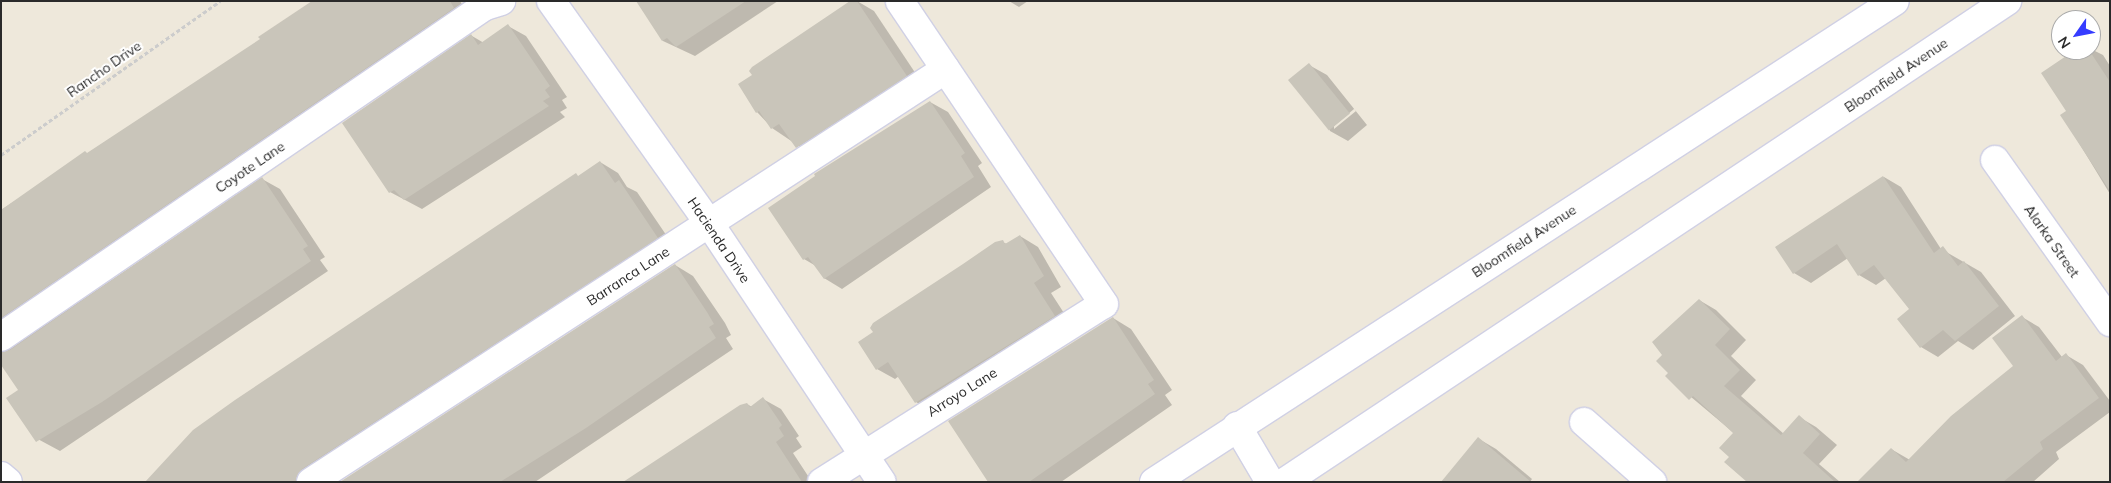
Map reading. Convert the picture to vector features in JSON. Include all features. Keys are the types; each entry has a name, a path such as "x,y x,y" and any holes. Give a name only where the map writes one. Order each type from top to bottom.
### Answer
{"street":[{"name":"Coyote Lane","path":"1,337 485,6 501,1"},
{"name":"Hacienda Drive","path":"551,1 709,223 862,455 882,482"},
{"path":"900,1 946,69"},
{"name":"Bloomfield Avenue","path":"1154,482 1237,426 1895,1"},
{"name":"Bloomfield Avenue","path":"1285,482 2007,1"},
{"name":"Barranca Lane","path":"311,482 946,69"},
{"name":"Arroyo Lane","path":"822,482 1104,304 946,69"},
{"name":"Alarka Street","path":"1995,160 2110,322"},
{"path":"1584,422 1652,482"},
{"path":"1237,426 1270,482"},
{"path":"1,476 8,482"}],"path":[{"name":"Rancho Drive","path":"1,155 220,1"}],"building":[{"path":"312,1 450,1 454,8 1,318 1,210 85,151 87,153 260,39 258,37"},
{"path":"636,1 746,1 676,47 667,38 662,41"},
{"path":"850,1 857,1 907,76 796,148 779,124 771,129 759,111 756,113 738,84 752,75 749,71 752,67"},
{"path":"508,24 550,86 545,90 550,97 543,101 549,106 404,200 394,190 389,193 342,123 471,34 478,45"},
{"path":"2060,60 2096,60 2110,82 2110,191 2060,115 2066,111 2041,73"},
{"path":"1309,63 1350,114 1329,131 1288,80"},
{"path":"930,101 965,153 961,156 974,177 824,279 808,257 803,260 768,208 815,176 814,174"},
{"path":"600,161 615,183 619,180 658,238 302,469 296,482 145,482 193,430 235,400 576,173 578,176"},
{"path":"1883,176 1934,253 1943,246 1958,266 1964,261 1999,306 1955,341 1943,330 1920,348 1897,319 1909,309 1874,265 1858,276 1837,244 1793,274 1775,247"},
{"path":"262,177 308,246 303,249 311,261 102,402 36,442 6,398 18,390 1,365 1,352 10,350"},
{"path":"1020,235 1044,276 1034,283 1055,316 915,403 888,362 876,370 858,342 873,332 870,328 873,323 995,242 1003,240 1005,244"},
{"path":"675,264 714,324 709,327 716,338 586,428 500,482 340,482"},
{"path":"1699,299 1730,329 1715,345 1740,370 1724,386 1781,435 1799,415 1820,434 1803,453 1835,482 1747,482 1724,462 1729,457 1719,448 1733,433 1693,396 1689,400 1665,376 1668,373 1656,361 1662,355 1652,342"},
{"path":"2022,315 2056,361 2066,353 2099,398 2040,442 2043,449 2003,482 1857,482 1891,448 1906,462 1951,416 2013,366 1992,338"},
{"path":"1113,317 1154,380 1148,384 1155,394 1029,482 988,482 948,421"},
{"path":"763,397 782,425 779,428 784,436 776,442 802,482 623,482 740,405 747,403 750,407"},
{"path":"1478,437 1531,482 1441,482"}]}
